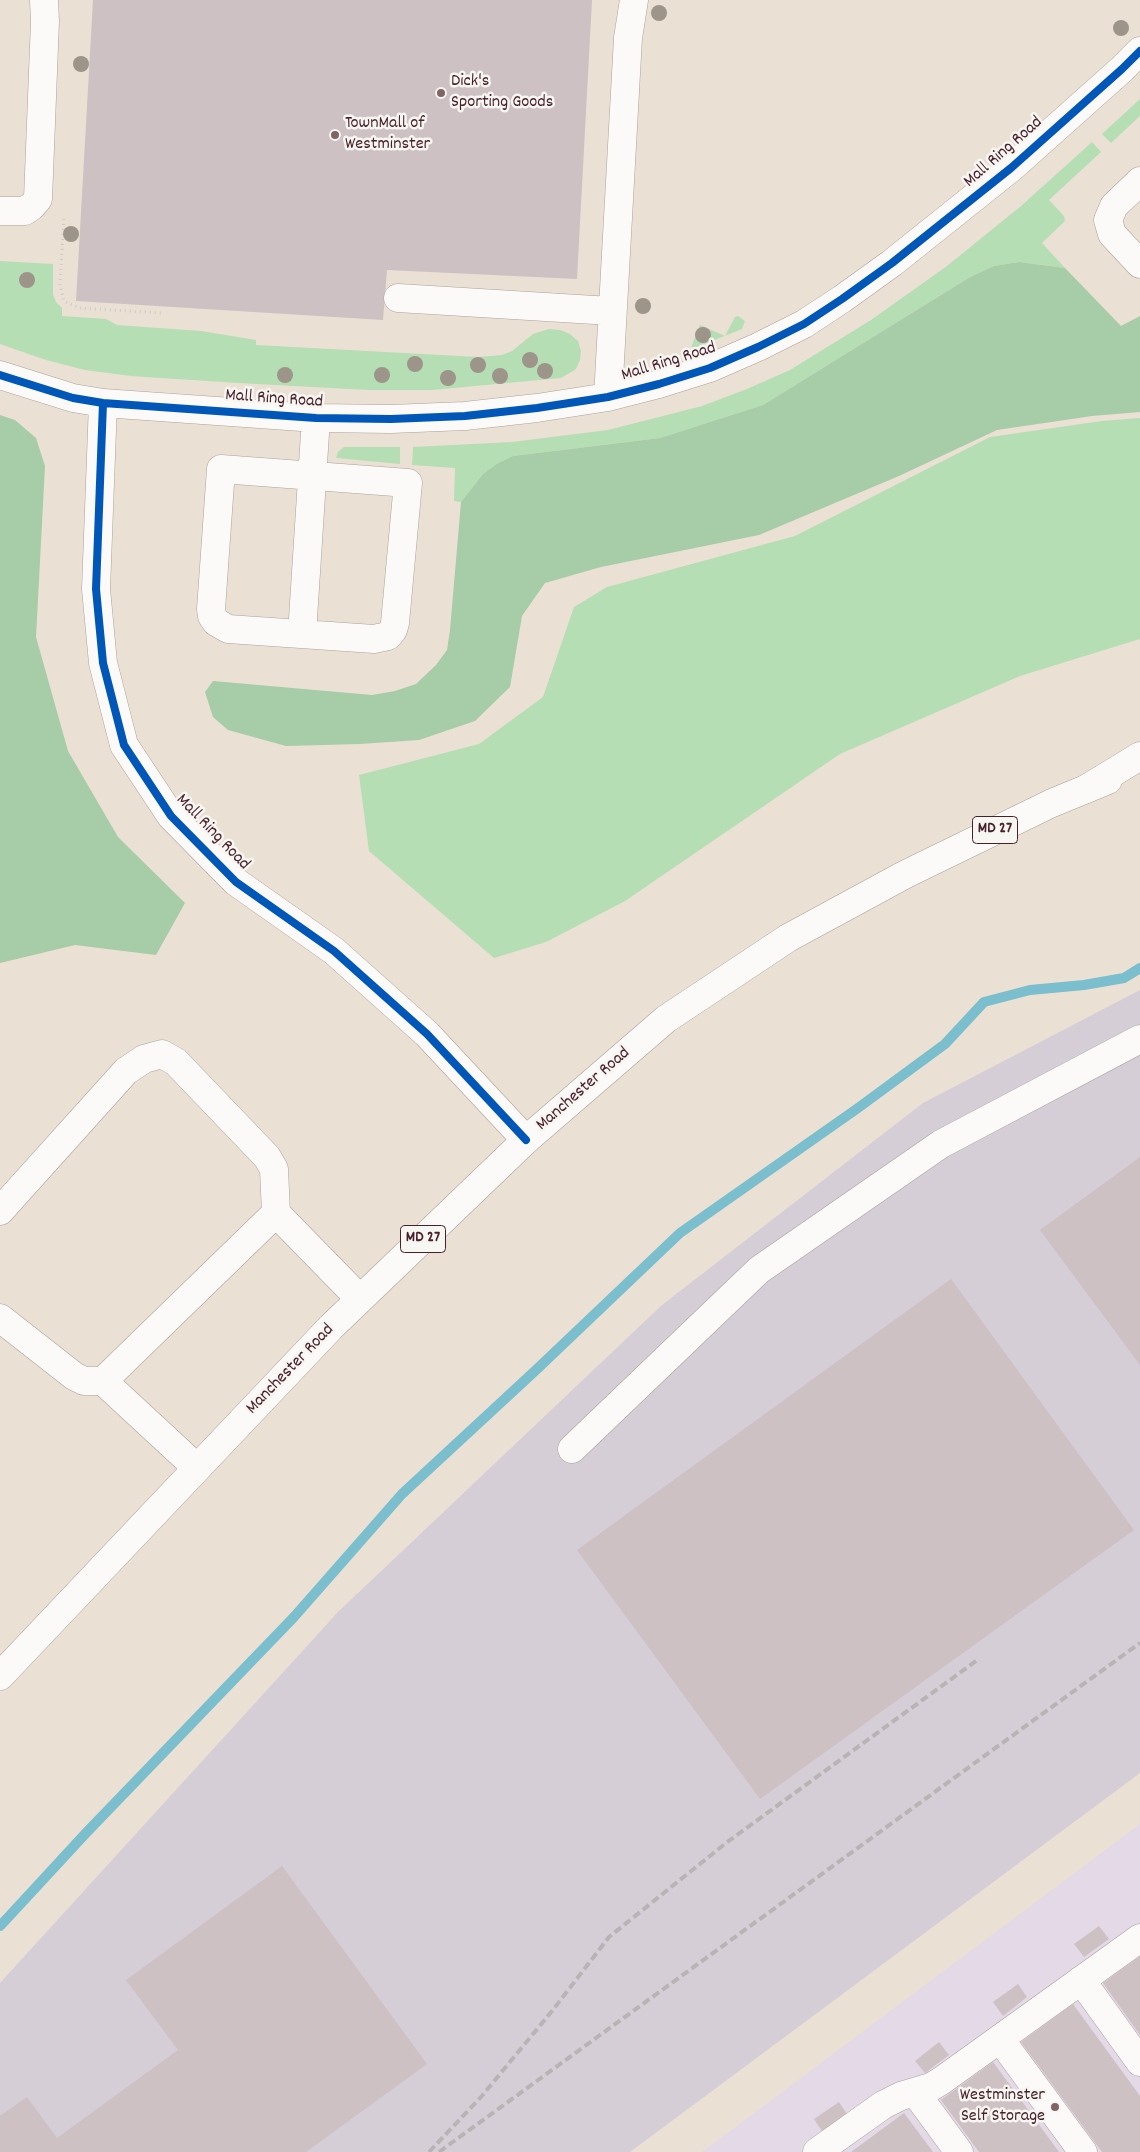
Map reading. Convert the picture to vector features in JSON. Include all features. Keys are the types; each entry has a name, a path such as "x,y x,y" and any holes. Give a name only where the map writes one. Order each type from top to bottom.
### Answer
{"main road":[{"path":"0,211 25,210 38,199 43,90 44,0"},
{"path":"608,397 611,310 628,38 634,0"},
{"name":"Mall Ring Road","path":"0,375 73,398 103,403 316,418 390,419 465,416 537,408 608,397 710,368 758,348 804,324 892,263 972,201 1140,51"},
{"path":"1140,181 1114,206 1108,220 1112,234 1140,264"},
{"path":"398,298 611,310"},
{"name":"Mall Ring Road","path":"103,403 96,589 103,663 124,745 171,816 236,882 334,951 420,1027 526,1140"},
{"path":"302,634 316,418"},
{"path":"221,470 312,476 408,483 395,623 393,630 388,636 374,640 228,629 216,622 210,609 221,470"},
{"path":"1086,789 1140,756"},
{"name":"Manchester Road","path":"0,1676 331,1327 526,1140 666,1020 788,938 906,874 1052,803 1140,767"},
{"path":"572,1448 759,1270 941,1144 1140,1038"},
{"path":"0,1211 126,1071 144,1060 162,1054 176,1062 268,1158 274,1169 276,1213 360,1299"},
{"path":"103,1381 276,1213"},
{"path":"0,1318 74,1376 84,1381 103,1381 197,1468"},
{"path":"817,2152 883,2105 941,2081 1140,1938"},
{"path":"1081,1980 1140,2062"},
{"path":"1000,2039 1083,2152"},
{"path":"915,2092 959,2152"}],"path":[{"path":"64,215 60,284 64,301 79,308 161,313"}],"shaded area":[{"path":"1140,990 1140,1773 630,2152 0,2152 0,1983 338,1612 662,1305 923,1103"},
{"path":"1140,1824 1140,2152 702,2152"}],"green space":[{"path":"1140,99 1140,116 1111,143 1102,134"},
{"path":"1092,142 1101,152 1049,200 1064,216 1065,221 1042,243 1065,268 1019,262 994,266 970,277 763,405 660,438 513,456 483,474 461,502 454,501 455,468 412,465 413,447 512,442 608,430 702,406 790,370 871,320 947,266 1021,206"},
{"path":"0,261 53,264 53,294 56,302 62,308 62,316 106,319 117,325 201,331 256,340 256,345 478,357 502,355 512,351 533,334 549,329 560,330 570,334 578,341 581,351 580,360 576,369 561,378 432,390 368,390 238,383 131,376 85,370 46,360 0,344"},
{"path":"1019,262 1065,268 1121,326 1140,316 1140,412 1092,416 997,430 899,476 759,535 601,567 545,583 522,616 510,687 475,721 419,740 286,746 228,730 213,717 205,692 213,681 372,695 395,691 416,684 436,665 447,650 461,502 483,474 497,464 513,456 660,438 763,405 970,277 994,266"},
{"path":"738,316 745,321 742,329 725,336 735,317"},
{"path":"700,325 725,336 692,349"},
{"path":"0,415 15,420 36,438 45,466 36,637 68,751 118,837 185,903 156,955 75,945 0,963"},
{"path":"1140,418 1140,639 1020,676 840,754 625,901 546,942 494,958 369,851 359,775 479,744 543,697 574,607 607,587 795,536 990,437 1102,421"},
{"path":"344,447 400,447 400,464 336,458 338,452"}],"building":[{"name":"TownMall of Westminster","path":"93,0 592,0 577,279 387,270 383,320 76,301"},
{"path":"1140,1157 1140,1365 1040,1230"},
{"path":"951,1279 1134,1530 760,1799 577,1550"},
{"path":"282,1866 427,2064 306,2152 0,2152 0,2116 27,2097 57,2138 178,2050 126,1980"},
{"path":"1099,1926 1109,1939 1084,1957 1074,1944"},
{"path":"1140,1956 1140,2035 1103,1983"},
{"path":"1018,1984 1027,1997 1003,2016 993,2002"},
{"path":"1073,2004 1140,2096 1140,2152 1102,2152 1021,2042"},
{"path":"939,2042 949,2055 925,2073 915,2061"},
{"path":"993,2062 1059,2152 979,2152 941,2100"},
{"path":"839,2102 848,2116 823,2133 814,2119"},
{"path":"904,2113 933,2152 851,2152"}],"waterway":[{"path":"0,1926 86,1833 294,1617 402,1494 680,1233 858,1108 945,1044 984,1002 1030,990 1084,985 1124,978 1140,968"}],"railway":[{"path":"439,2152 1140,1643"},
{"path":"429,2152 481,2097 552,2011 609,1937 726,1843 976,1661"}],"cycle path":[{"path":"0,375 73,398 103,403 316,418 391,419 465,416 537,408 608,397 659,384 710,368 758,347 804,324 842,299 892,263 1011,168 1140,51"},
{"path":"103,403 96,589 103,663 124,745 171,816 236,882 334,951 427,1034 526,1140"}],"place":[{"name":"Dick's Sporting Goods","path":"441,93"},
{"name":"TownMall of Westminster","path":"335,135"},
{"name":"Westminster Self Storage","path":"1055,2107"}]}
